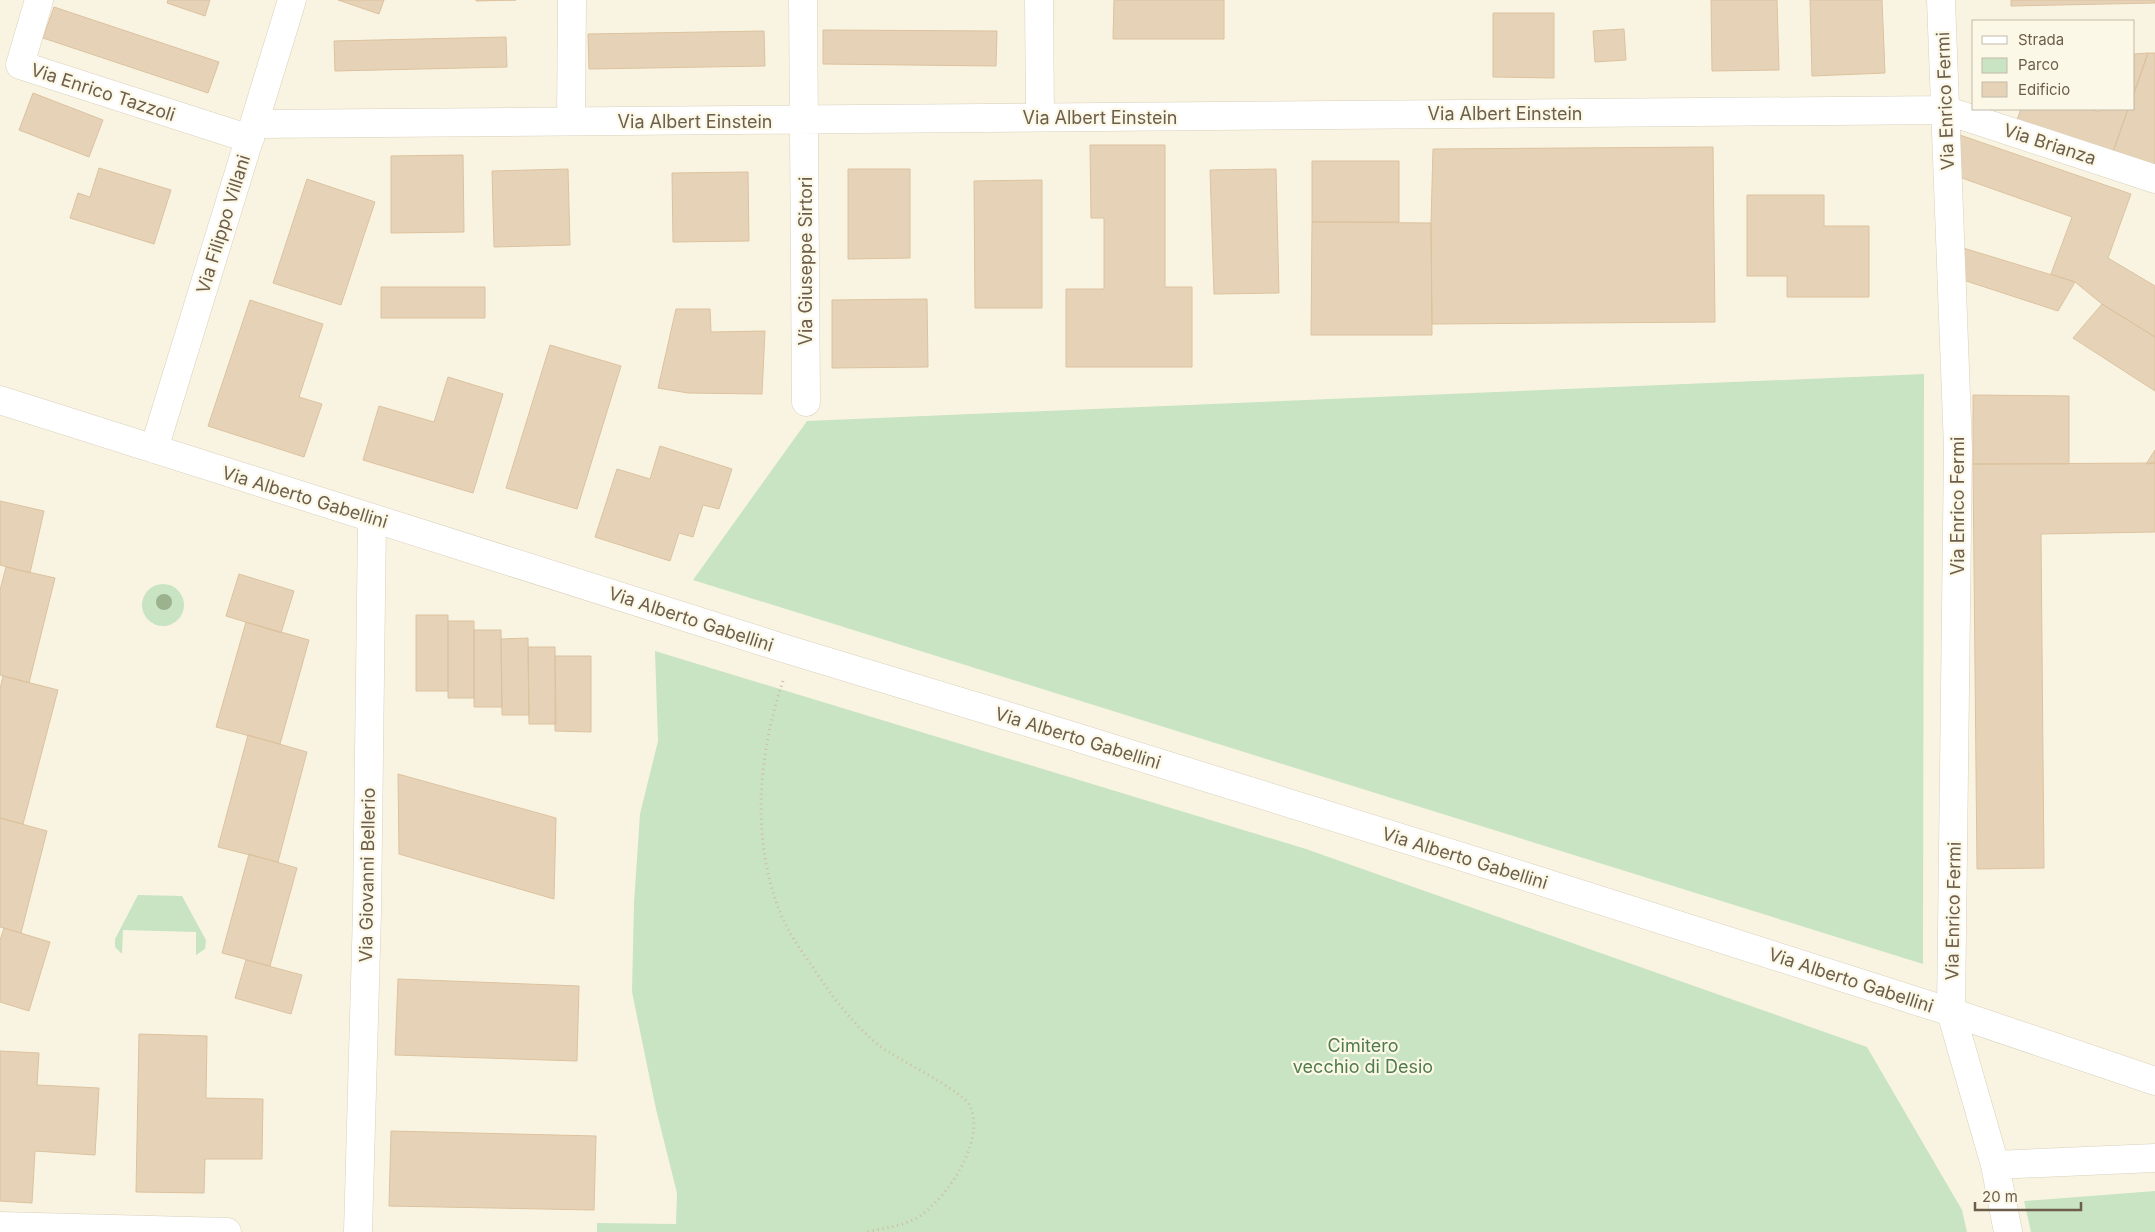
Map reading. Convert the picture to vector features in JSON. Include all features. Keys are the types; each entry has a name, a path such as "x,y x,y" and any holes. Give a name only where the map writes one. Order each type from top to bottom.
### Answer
{"street":[{"name":"Via Enrico Tazzoli","path":"39,0 20,65 252,131"},
{"name":"Via Filippo Villani","path":"154,449 292,0"},
{"path":"571,121 572,0"},
{"name":"Via Giuseppe Sirtori","path":"803,0 806,402"},
{"path":"1040,0 1040,117"},
{"name":"Via Enrico Fermi","path":"1941,0 1958,448 1951,1012 1994,1165 2008,1232"},
{"name":"Via Albert Einstein","path":"252,131 571,121 1945,110"},
{"name":"Via Brianza","path":"1945,110 2155,179"},
{"name":"Via Alberto Gabellini","path":"0,400 786,649 1524,876 1951,1012 2155,1080"},
{"name":"Via Giovanni Bellerio","path":"358,1232 367,912 372,519"},
{"path":"1994,1165 2155,1158"},
{"path":"0,1226 72,1230 227,1232"}],"path":[{"path":"785,676 770,723 761,793 765,849 778,908 802,952 845,1013 881,1046 967,1099 974,1116 974,1140 968,1156 951,1183 933,1203 921,1215 901,1226 866,1232"}],"green space":[{"path":"1924,374 1923,964 693,580 807,421"},
{"path":"167,584 175,587 181,593 184,605 181,617 175,623 159,626 151,623 145,617 142,601 145,593 151,587"},
{"name":"Cimitero vecchio di Desio","path":"655,651 1306,849 1867,1047 1962,1210 1967,1232 597,1232 597,1223 676,1224 677,1193 656,1109 632,992 634,903 640,814 658,741"},
{"path":"138,895 182,896 206,940 205,949 196,955 196,932 123,930 122,954 115,947 115,939"},
{"path":"2155,1191 2155,1232 2031,1232 2024,1201"}],"building":[{"path":"168,0 210,0 205,16 167,3"},
{"path":"338,0 384,0 379,14"},
{"path":"476,0 516,0 476,1"},
{"path":"1114,0 1224,0 1224,39 1113,39"},
{"path":"1711,0 1777,0 1779,70 1712,71"},
{"path":"1810,0 1882,0 1885,73 1812,76"},
{"path":"2011,0 2155,0 2155,3 2011,6"},
{"path":"54,7 219,62 208,93 43,38"},
{"path":"1493,13 1554,13 1554,78 1493,77"},
{"path":"1624,29 1626,60 1595,62 1593,31"},
{"path":"823,30 997,31 996,66 823,64"},
{"path":"764,31 765,66 589,69 588,34"},
{"path":"506,37 507,67 335,71 334,41"},
{"path":"2148,53 2135,90 2135,54"},
{"path":"2148,53 2155,53 2155,167 2113,152 2128,110 2135,110 2135,90"},
{"path":"33,93 103,120 89,157 19,130"},
{"path":"2021,110 2093,110 2099,112 2100,110 2128,110 2113,152 2017,120"},
{"path":"1960,135 2131,194 2108,258 2155,286 2155,337 2102,304 2075,282 2051,274 2072,217 1959,177"},
{"path":"1090,145 1165,145 1165,287 1192,287 1192,367 1066,367 1066,289 1104,289 1104,218 1091,218"},
{"path":"1713,147 1715,322 1432,324 1431,223 1433,149"},
{"path":"463,155 464,232 391,233 391,156"},
{"path":"1312,161 1399,161 1399,222 1312,222"},
{"path":"99,168 171,190 154,244 70,218 78,193 90,197"},
{"path":"568,169 570,245 494,247 492,171"},
{"path":"848,169 910,169 910,258 848,259"},
{"path":"1276,169 1279,293 1214,294 1210,170"},
{"path":"748,172 749,241 673,242 672,173"},
{"path":"307,179 375,202 341,305 273,283"},
{"path":"1042,180 1042,308 975,308 974,181"},
{"path":"1747,195 1824,195 1824,226 1869,226 1869,297 1787,297 1787,276 1747,276"},
{"path":"1312,222 1431,223 1432,335 1311,335"},
{"path":"1960,247 2075,282 2058,311 1960,279"},
{"path":"381,287 485,287 485,318 381,318"},
{"path":"927,299 928,367 832,368 832,300"},
{"path":"250,300 323,324 299,397 322,404 304,457 208,426"},
{"path":"2102,304 2155,337 2155,391 2073,338"},
{"path":"676,309 710,309 711,332 765,331 762,394 688,393 658,388"},
{"path":"550,345 621,366 577,509 506,488"},
{"path":"448,377 503,394 473,493 363,460 379,406 434,422"},
{"path":"1973,395 2069,396 2069,464 1973,464"},
{"path":"660,446 732,469 719,509 703,505 693,537 679,533 670,561 595,537 617,469 650,479"},
{"path":"2155,450 2155,463 2146,464"},
{"path":"2155,463 2155,532 2041,534 2044,868 1977,869 1973,464"},
{"path":"0,501 44,511 30,573 0,565"},
{"path":"6,567 55,578 29,683 0,675 0,590"},
{"path":"239,574 294,591 281,633 226,616"},
{"path":"416,615 448,615 448,691 416,691"},
{"path":"448,621 474,621 474,698 448,698"},
{"path":"246,622 309,640 280,744 216,727"},
{"path":"474,630 501,630 502,707 474,707"},
{"path":"528,638 529,715 502,715 501,639"},
{"path":"528,647 555,647 556,724 529,724"},
{"path":"555,656 591,656 591,732 555,731"},
{"path":"3,676 58,690 23,824 0,818 0,689"},
{"path":"248,735 307,752 278,862 218,847"},
{"path":"398,774 556,818 554,899 399,854"},
{"path":"0,818 47,831 21,933 0,927"},
{"path":"249,854 297,868 270,966 222,953"},
{"path":"4,928 50,942 29,1011 0,1002 0,940"},
{"path":"246,960 302,975 291,1014 235,998"},
{"path":"398,979 579,986 577,1061 395,1055"},
{"path":"139,1034 207,1036 206,1098 263,1099 262,1159 205,1159 204,1193 136,1192"},
{"path":"0,1051 39,1053 37,1085 99,1088 95,1155 35,1151 32,1203 0,1201"},
{"path":"391,1131 596,1136 594,1210 389,1206"}]}
